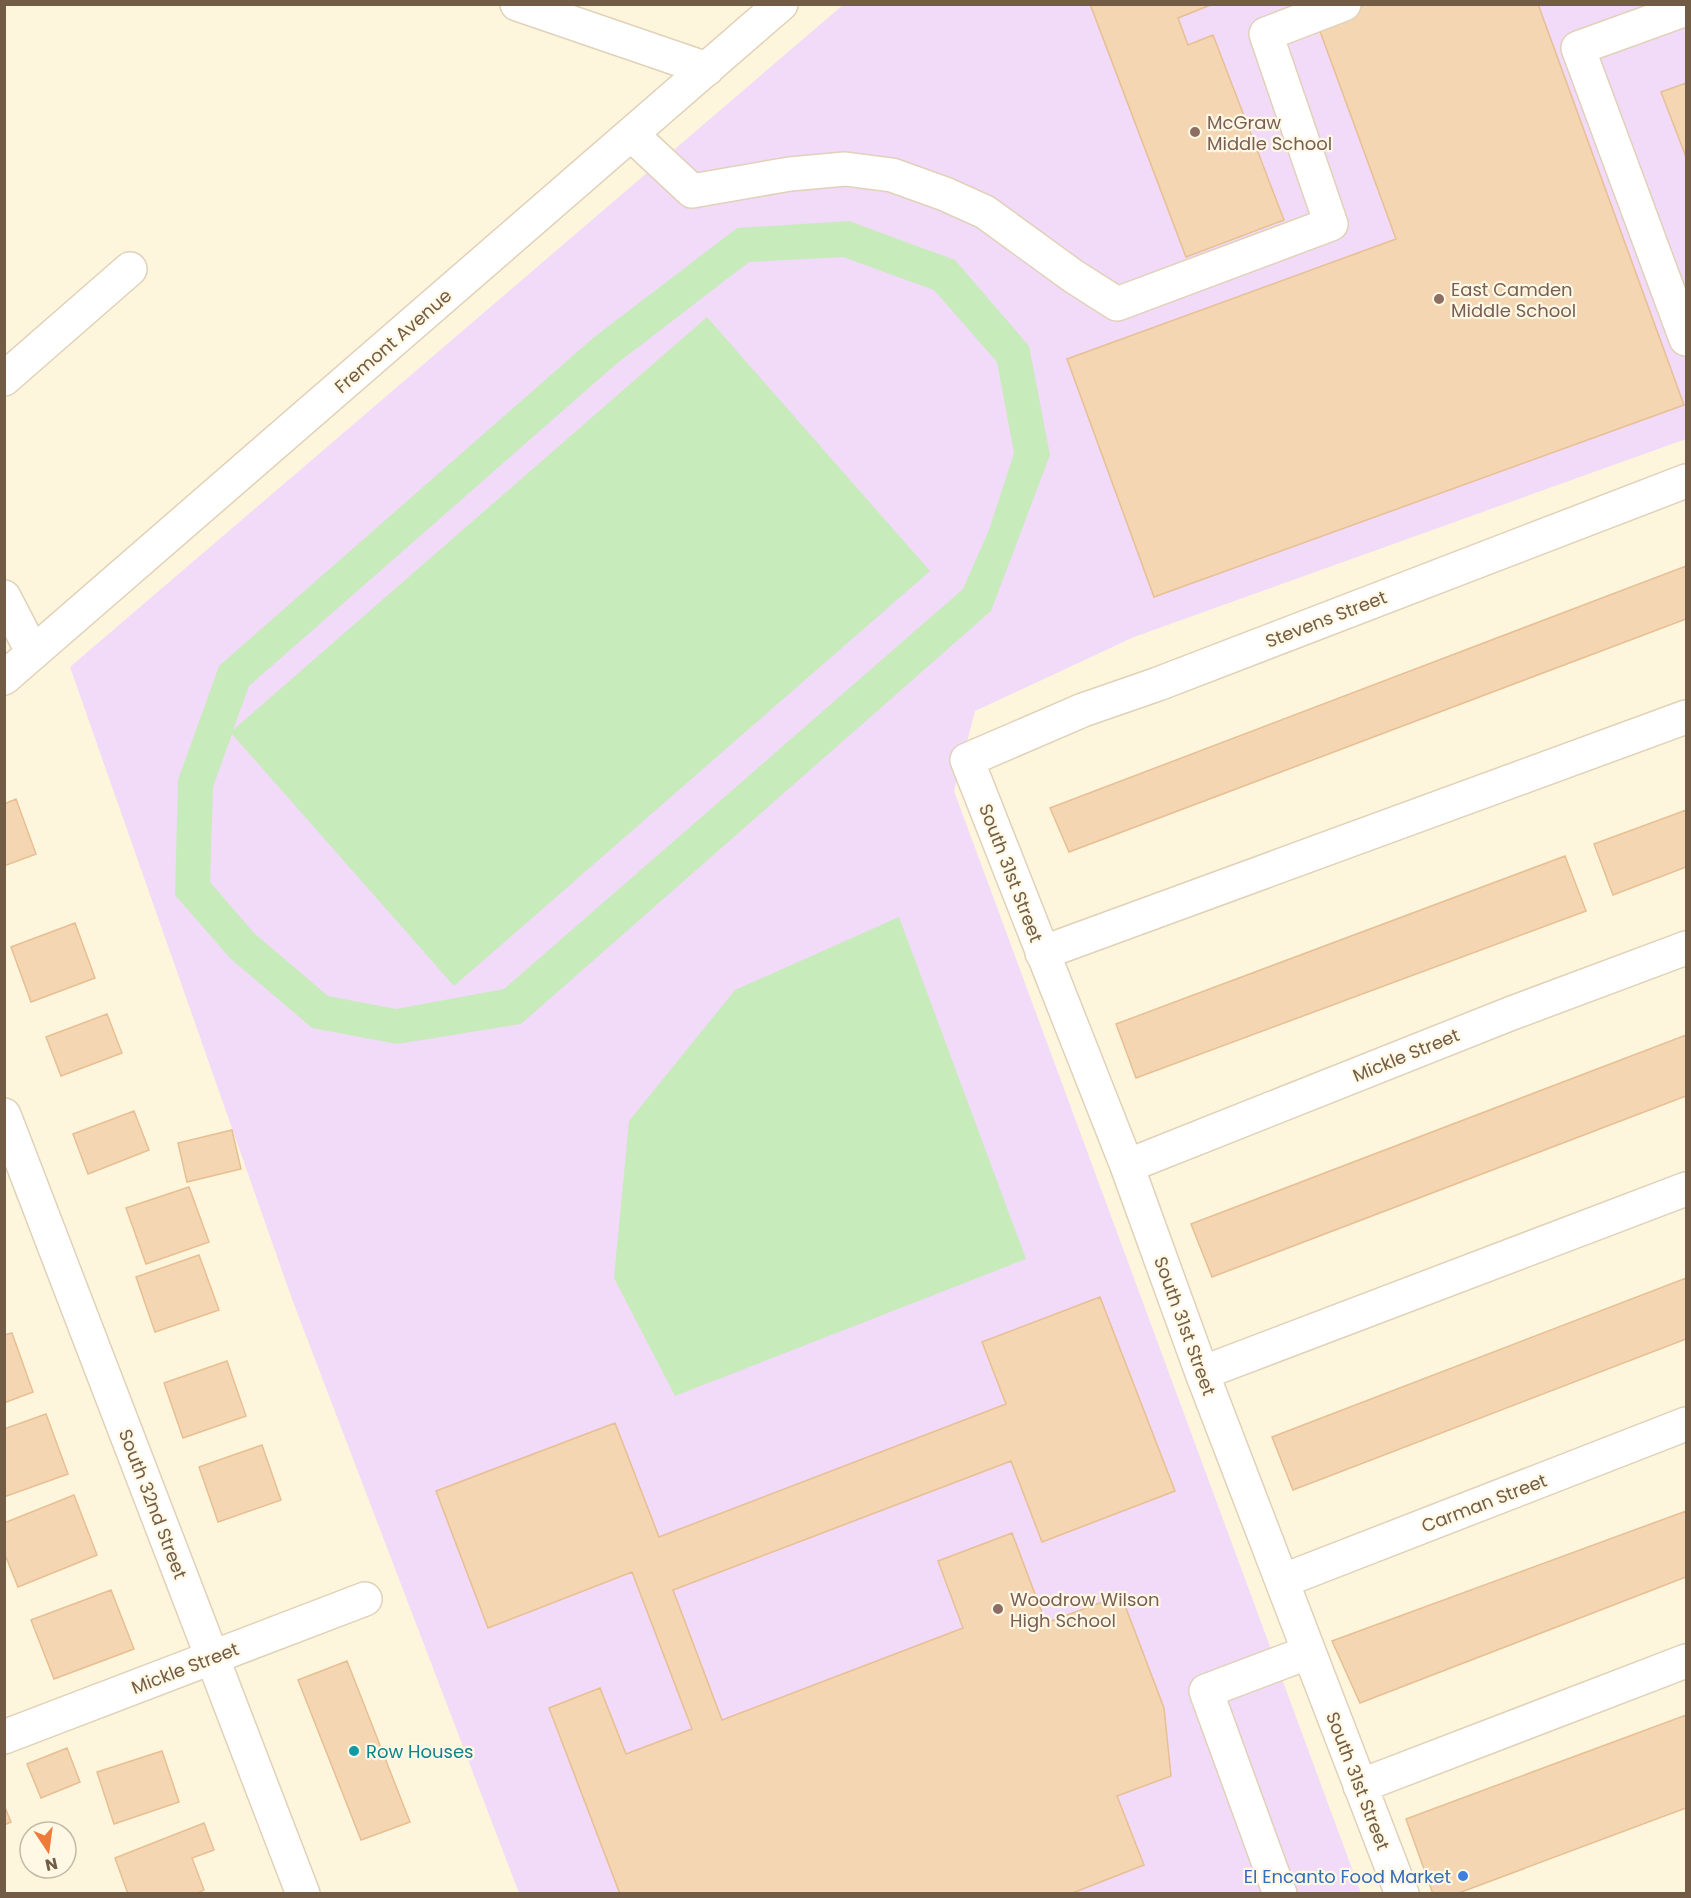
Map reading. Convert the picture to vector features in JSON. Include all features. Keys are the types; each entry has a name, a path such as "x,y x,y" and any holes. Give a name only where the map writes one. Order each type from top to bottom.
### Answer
{"street":[{"path":"517,4 707,69"},
{"name":"Fremont Avenue","path":"4,678 781,4"},
{"path":"632,135 692,191 790,174 845,169 892,175 945,194 985,212 1073,276 1117,304 1331,224 1266,34 1344,4"},
{"path":"1686,9 1578,48 1686,339"},
{"path":"4,379 130,269"},
{"name":"Stevens Street","path":"967,760 1083,710 1169,680 1686,481"},
{"path":"4,597 33,653"},
{"path":"1042,953 1686,717"},
{"name":"South 31st Street","path":"967,760 1127,1166 1202,1373 1402,1893"},
{"name":"Mickle Street","path":"1127,1166 1512,1013 1686,948"},
{"name":"South 32nd Street","path":"4,1115 303,1893"},
{"path":"1202,1373 1686,1189"},
{"name":"Carman Street","path":"1282,1581 1686,1424"},
{"name":"Mickle Street","path":"4,1737 365,1599"},
{"path":"1280,1893 1206,1691 1309,1652"},
{"path":"1360,1786 1686,1661"}],"shaded area":[{"path":"843,5 1686,5 1686,439 1134,637 975,711 954,791 1361,1893 519,1893 292,1299 70,667"}],"green space":[{"path":"849,221 955,260 1029,346 1050,455 991,611 521,1024 397,1044 312,1028 230,958 175,895 178,780 219,666 593,338 737,228","holes":["843,257 934,290 997,362 1014,453 989,530 963,589 504,989 396,1009 328,996 254,933 210,882 213,787 232,734 454,986 930,571 707,317 233,730 249,686 615,365 749,262"]},
{"path":"899,917 1026,1259 675,1396 614,1278 629,1121 735,990"}],"building":[{"name":"McGraw Middle School","path":"1090,4 1213,4 1178,18 1188,45 1213,35 1284,220 1186,257"},
{"name":"East Camden Middle School","path":"1367,4 1538,4 1684,405 1154,597 1067,359 1396,239 1317,23"},
{"path":"1686,83 1686,157 1661,92"},
{"path":"1686,566 1686,619 1069,852 1050,808"},
{"path":"16,799 36,854 4,866 4,804"},
{"path":"1686,810 1686,867 1613,895 1594,844"},
{"path":"1565,856 1586,911 1136,1078 1116,1024"},
{"path":"75,923 95,978 31,1002 11,947"},
{"path":"107,1014 122,1053 61,1076 46,1037"},
{"path":"1686,1035 1686,1096 1212,1277 1191,1224"},
{"path":"134,1111 149,1150 88,1174 73,1134"},
{"path":"232,1130 241,1169 187,1182 178,1143"},
{"path":"189,1187 209,1242 146,1264 126,1208"},
{"path":"199,1255 219,1310 155,1332 136,1277"},
{"path":"1686,1278 1686,1339 1293,1490 1272,1437"},
{"name":"Woodrow Wilson High School","path":"1100,1297 1175,1491 1042,1542 1011,1461 673,1590 722,1720 963,1628 938,1561 1012,1533 1046,1623 1121,1595 1164,1708 1171,1776 1117,1796 1144,1865 1070,1894 620,1894 549,1708 600,1688 626,1754 692,1729 632,1572 488,1628 436,1491 615,1423 659,1537 1006,1404 982,1342"},
{"path":"12,1333 33,1392 4,1403 4,1335"},
{"path":"227,1361 246,1416 183,1438 164,1383"},
{"path":"46,1414 68,1474 4,1497 4,1429"},
{"path":"262,1445 281,1500 218,1522 199,1467"},
{"path":"74,1495 97,1555 18,1587 4,1552 4,1523"},
{"path":"1686,1511 1686,1577 1360,1703 1332,1641"},
{"path":"111,1590 134,1649 54,1679 31,1620"},
{"name":"Row Houses","path":"347,1661 410,1822 361,1840 298,1680"},
{"path":"1686,1715 1686,1808 1456,1894 1433,1894 1406,1819"},
{"path":"67,1748 80,1782 41,1798 27,1764"},
{"path":"162,1751 179,1802 114,1824 97,1772"},
{"path":"4,1805 11,1822 4,1825"},
{"path":"204,1823 214,1850 192,1858 204,1890 196,1894 128,1894 115,1858"}],"place":[{"name":"McGraw Middle School","path":"1195,132"},
{"name":"East Camden Middle School","path":"1439,299"},
{"name":"Woodrow Wilson High School","path":"998,1609"},
{"name":"Row Houses","path":"354,1751"},
{"name":"El Encanto Food Market","path":"1463,1876"}]}
